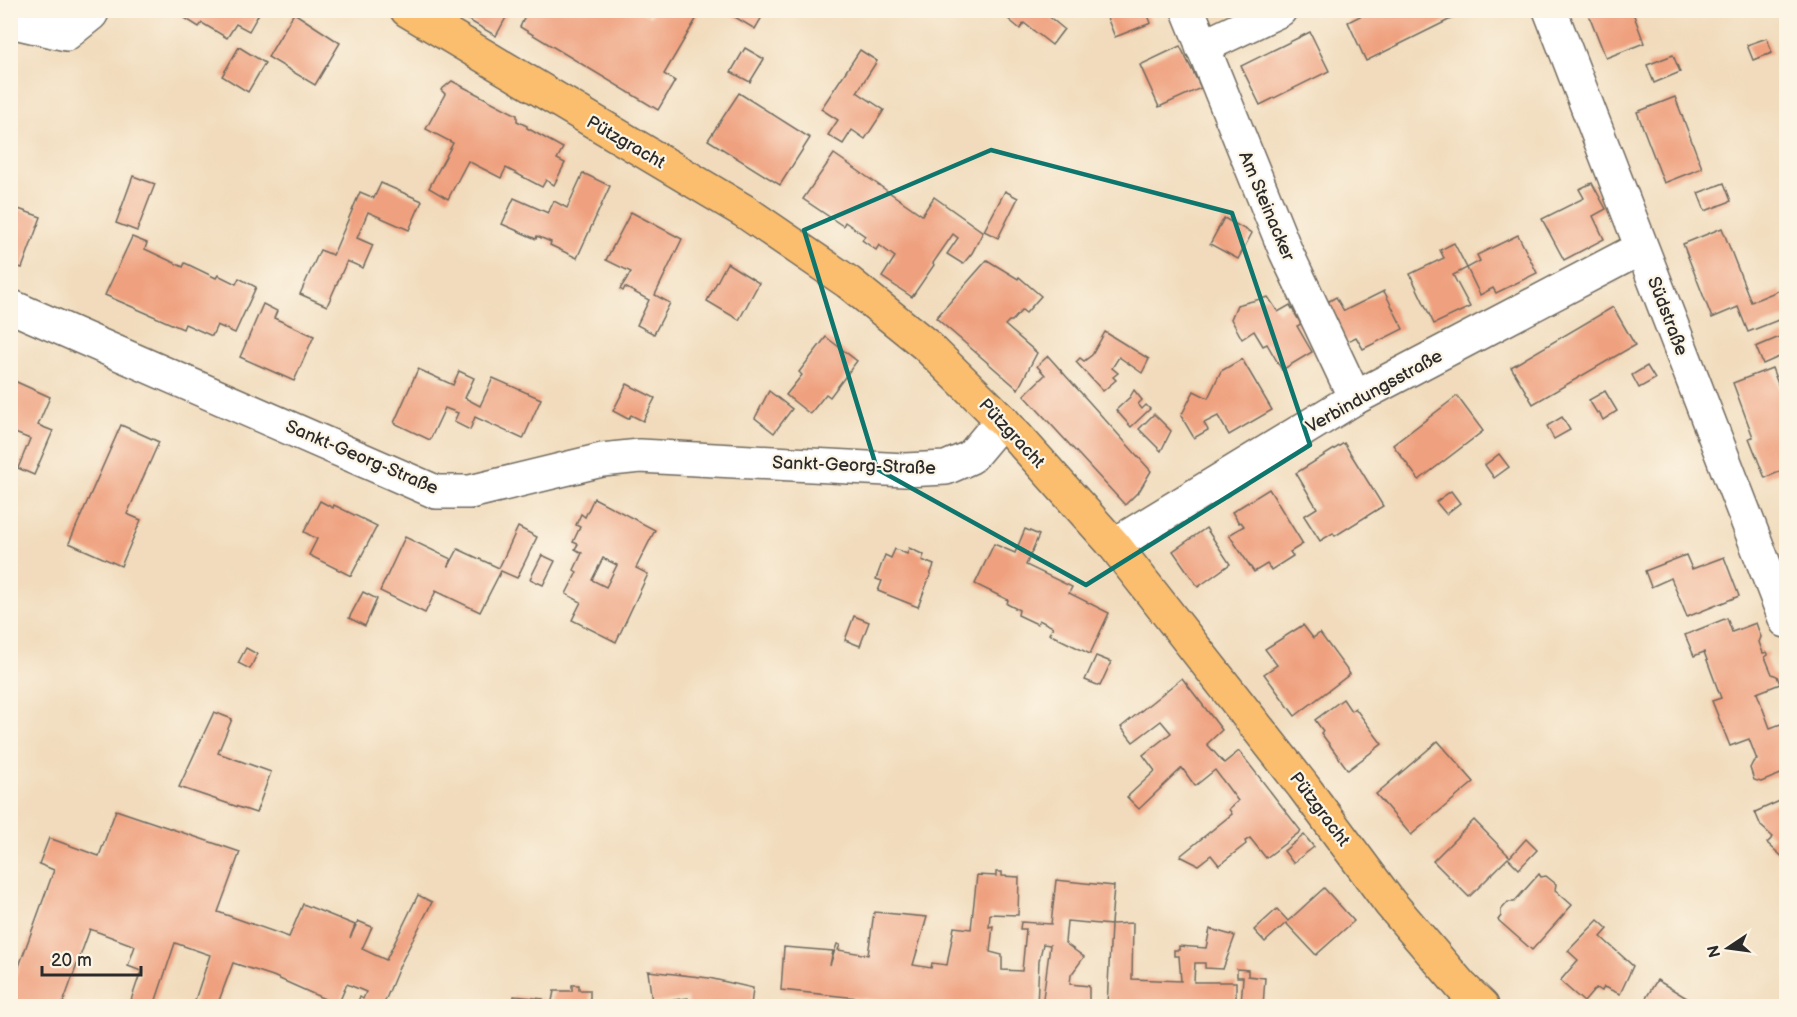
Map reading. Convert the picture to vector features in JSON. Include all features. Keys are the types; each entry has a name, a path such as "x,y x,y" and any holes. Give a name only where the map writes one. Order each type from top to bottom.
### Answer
{"main road":[{"name":"Pützgracht","path":"407,10 744,211 848,282 926,345 1002,420 1114,545 1303,786 1390,903 1461,986 1482,1006"}],"street":[{"path":"10,21 66,34 93,10"},
{"name":"Am Steinacker","path":"1188,10 1286,252 1355,398"},
{"path":"1202,47 1280,10"},
{"name":"Südstraße","path":"1550,10 1786,621"},
{"name":"Verbindungsstraße","path":"1114,545 1355,398 1641,248"},
{"name":"Sankt-Georg-Straße","path":"10,306 436,492 470,492 602,460 640,456 905,470 946,468 972,457 1002,420"}],"highlighted area":[{"path":"991,150 1232,213 1310,445 1086,585 877,469 804,230"}],"building":[{"path":"172,10 261,10 249,31 236,24 227,38 202,23 199,27"},
{"path":"451,10 510,10 496,36"},
{"path":"528,10 606,10 610,13 611,10 640,10 650,17 654,10 688,10 698,16 664,74 675,81 658,110 520,27"},
{"path":"723,10 766,10 755,29"},
{"path":"1013,10 1041,10 1064,29 1052,45 1024,23 1020,29 1007,18"},
{"path":"1104,10 1146,10 1151,23 1115,37"},
{"path":"1372,10 1469,10 1366,61 1348,22"},
{"path":"1587,10 1632,10 1644,43 1606,58"},
{"path":"294,13 340,43 315,85 268,57"},
{"path":"1310,32 1329,71 1260,105 1241,66"},
{"path":"1767,38 1772,53 1753,60 1747,45"},
{"path":"1180,46 1201,88 1159,107 1140,65"},
{"path":"239,47 265,63 248,92 222,76"},
{"path":"745,48 764,59 750,82 731,72"},
{"path":"860,50 877,61 857,92 884,110 865,139 852,130 843,144 828,135 838,120 821,109"},
{"path":"1673,55 1680,72 1654,83 1647,65"},
{"path":"452,81 517,115 517,121 563,148 557,159 565,163 554,185 546,180 542,187 506,168 501,178 468,161 448,199 429,188 453,143 426,129 445,94 441,90"},
{"path":"739,93 810,138 780,185 708,140"},
{"path":"1675,97 1702,168 1664,183 1637,112"},
{"path":"834,154 922,215 934,197 983,232 972,253 963,264 947,254 958,238 953,234 912,297 882,277 895,257 879,245 876,250 862,240 865,236 845,222 843,226 803,199"},
{"path":"583,173 610,186 577,258 550,245 551,242 537,236 536,239 502,224 514,198 548,213 554,201 567,208"},
{"path":"133,176 155,184 137,231 116,223"},
{"path":"381,183 422,201 409,230 368,212 357,238 373,245 363,268 347,261 327,306 300,294 320,250 333,255 360,192 374,198"},
{"path":"1592,183 1606,209 1593,216 1604,239 1564,260 1542,219 1584,198 1579,189"},
{"path":"1724,183 1731,201 1705,211 1698,193"},
{"path":"1005,191 1018,198 998,238 984,231"},
{"path":"10,206 41,217 22,268 10,264"},
{"path":"631,212 682,239 655,295 670,303 654,334 637,325 649,300 625,287 623,291 620,289 631,272 606,260"},
{"path":"1224,218 1252,233 1238,259 1210,244"},
{"path":"1722,228 1751,302 1780,290 1786,306 1786,317 1748,332 1738,307 1712,318 1683,244"},
{"path":"1518,235 1537,273 1496,293 1493,288 1480,295 1467,268 1480,261 1477,255"},
{"path":"132,237 147,243 145,249 183,267 185,263 216,278 218,275 236,284 239,278 256,287 235,333 217,325 212,336 185,324 183,329 105,295"},
{"path":"1454,243 1467,268 1453,275 1470,307 1434,324 1410,274 1444,258 1440,250"},
{"path":"987,260 1018,279 1019,277 1041,296 1026,313 1022,310 1005,325 1037,353 1018,389 936,318"},
{"path":"727,263 759,283 739,320 707,301"},
{"path":"1384,291 1403,329 1363,349 1356,337 1340,345 1324,304 1336,297 1344,311"},
{"path":"1268,297 1278,312 1290,305 1301,324 1297,326 1312,352 1282,370 1267,344 1263,346 1254,331 1242,339 1231,319 1237,305"},
{"path":"263,304 277,311 274,318 314,336 294,381 240,357"},
{"path":"1613,307 1635,345 1533,404 1511,367"},
{"path":"1105,332 1149,359 1142,373 1119,357 1112,368 1118,373 1113,377 1116,380 1103,391 1076,362 1080,358 1084,361 1092,355"},
{"path":"1784,335 1786,354 1763,364 1756,347"},
{"path":"826,337 857,361 830,397 826,394 810,414 786,395 802,375 799,372"},
{"path":"1048,356 1151,471 1140,490 1125,505 1024,395 1045,375 1037,366"},
{"path":"1242,359 1272,410 1229,435 1218,416 1204,423 1208,430 1194,438 1181,416 1194,391 1208,398 1221,371"},
{"path":"1647,366 1655,379 1639,388 1632,375"},
{"path":"1772,368 1786,405 1786,469 1765,478 1749,438 1753,437 1733,383"},
{"path":"418,369 453,385 459,371 474,378 465,398 480,406 493,378 541,399 523,439 475,417 470,430 454,422 458,413 445,408 430,440 394,423"},
{"path":"10,379 50,397 38,425 53,431 34,475 18,468 30,439 10,431"},
{"path":"627,384 655,398 643,421 631,415 628,419 613,411"},
{"path":"1134,390 1142,400 1138,404 1142,409 1146,405 1150,409 1131,427 1116,410"},
{"path":"769,391 792,409 774,433 755,418"},
{"path":"1605,391 1617,411 1603,420 1589,400"},
{"path":"1457,396 1483,431 1419,480 1393,445"},
{"path":"1154,414 1171,431 1161,451 1139,429"},
{"path":"1562,417 1570,430 1554,439 1547,426"},
{"path":"121,425 159,442 127,514 141,520 121,566 69,543"},
{"path":"1344,443 1383,506 1335,536 1333,533 1320,541 1304,516 1317,508 1296,473"},
{"path":"1499,454 1509,467 1494,478 1485,465"},
{"path":"1269,489 1303,544 1290,552 1293,556 1271,570 1267,564 1254,572 1229,535 1244,526 1241,522 1239,523 1232,512"},
{"path":"1451,491 1460,503 1446,514 1436,502"},
{"path":"594,498 655,530 636,568 648,574 616,642 572,620 581,602 566,594 577,572 574,570 582,553 575,549 578,544 573,542 580,527 576,525 581,514 585,517","holes":["603,558 617,565 606,587 592,580"]},
{"path":"320,501 333,508 334,505 377,526 351,576 309,555 317,539 304,532"},
{"path":"518,527 537,537 517,578 501,571 480,612 436,591 425,613 380,591 405,537 451,559 448,566 458,549 499,568"},
{"path":"1206,528 1230,564 1198,587 1173,551"},
{"path":"1025,529 1039,535 1026,565 1072,587 1069,593 1109,613 1090,654 1049,634 1053,627 1039,620 1037,624 1018,615 1019,610 1007,604 1008,600 975,584 994,544 1015,553"},
{"path":"909,548 924,555 922,560 934,565 918,607 878,591 882,581 876,579 885,555 891,558 895,549 907,554"},
{"path":"542,555 555,561 543,585 530,579"},
{"path":"1686,555 1692,569 1724,557 1739,596 1687,617 1671,578 1651,587 1645,571"},
{"path":"363,592 377,599 365,626 349,618"},
{"path":"854,616 869,622 860,646 845,640"},
{"path":"1727,618 1732,632 1756,623 1763,653 1767,652 1768,655 1765,657 1772,674 1777,676 1780,684 1757,693 1770,728 1786,722 1786,772 1761,782 1754,780 1750,768 1757,760 1749,739 1730,746 1712,701 1721,698 1704,652 1694,656 1685,635"},
{"path":"1303,625 1313,638 1320,633 1350,674 1295,716 1264,674 1277,665 1265,649"},
{"path":"246,648 257,654 250,669 238,663"},
{"path":"1096,656 1111,662 1100,686 1085,680"},
{"path":"1182,678 1222,730 1207,744 1224,763 1239,751 1301,831 1266,858 1250,838 1245,841 1246,844 1219,865 1211,855 1198,865 1180,856 1232,814 1229,809 1238,801 1215,770 1195,786 1182,768 1139,809 1127,797 1155,771 1143,755 1171,733 1161,721 1133,742 1121,727"},
{"path":"1343,699 1351,711 1355,708 1382,744 1348,770 1321,733 1323,731 1315,720"},
{"path":"214,712 232,719 218,753 271,772 256,813 179,787"},
{"path":"1438,741 1474,782 1411,835 1376,794"},
{"path":"1782,800 1786,810 1786,860 1767,843 1773,837 1761,826 1755,812"},
{"path":"116,810 240,852 218,912 289,937 303,904 355,925 350,938 358,921 372,927 362,949 386,960 418,895 432,902 400,965 383,1006 355,1006 360,997 363,999 366,992 347,984 338,1005 273,976 233,963 217,1006 193,1006 210,955 175,943 154,1006 129,1006 141,971 128,966 135,946 90,929 62,1006 10,1006 10,991 54,870 39,864 49,838 99,856"},
{"path":"1474,820 1510,857 1526,839 1537,850 1519,869 1508,858 1469,897 1433,861"},
{"path":"1304,835 1314,847 1293,863 1284,851"},
{"path":"996,872 1002,872 1002,876 1019,877 1018,915 990,914 989,927 993,926 990,952 1002,955 1002,970 1022,971 1026,929 1020,929 1021,922 1051,924 1056,880 1114,886 1111,924 1133,923 1132,979 1181,981 1179,956 1174,956 1174,950 1179,950 1179,946 1206,948 1210,929 1235,936 1223,969 1205,968 1205,963 1195,963 1194,982 1236,982 1236,1006 1107,1006 1111,925 1067,921 1065,943 1084,957 1071,975 1070,984 1089,986 1089,1006 1042,1006 1050,945 1043,944 1039,961 1037,1006 925,1005 781,990 784,947 833,951 830,965 837,944 840,945 838,950 868,955 874,912 927,917 913,965 931,968 932,963 947,965 954,927 971,929 977,875 996,876"},
{"path":"1539,874 1541,877 1546,876 1556,884 1555,890 1572,905 1532,950 1498,920 1501,910 1508,902 1514,902"},
{"path":"1324,888 1354,921 1316,955 1286,923 1265,942 1254,930 1277,909 1288,921"},
{"path":"1598,920 1608,929 1601,937 1633,966 1620,994 1604,987 1602,991 1596,988 1584,1002 1560,981 1578,960 1568,951"},
{"path":"1237,969 1248,970 1248,976 1265,978 1263,1006 1241,1004 1243,977 1237,977"},
{"path":"648,971 709,978 753,988 751,1006 689,1006 688,998 652,1003"},
{"path":"1657,980 1695,1003 1693,1006 1641,1006"},
{"path":"572,985 579,985 579,990 590,990 590,1006 551,1006 554,991 572,991"},
{"path":"514,996 543,999 541,1006 512,1006"}]}
